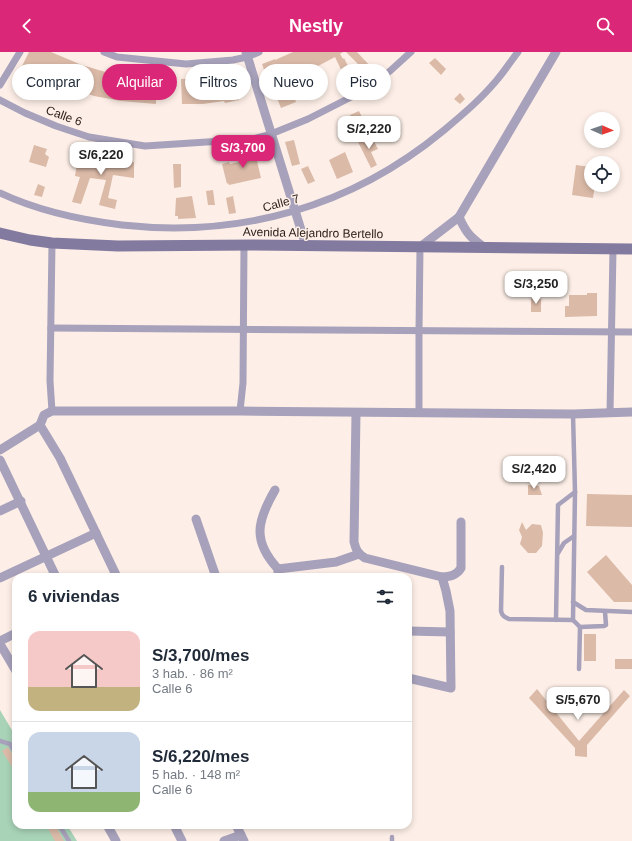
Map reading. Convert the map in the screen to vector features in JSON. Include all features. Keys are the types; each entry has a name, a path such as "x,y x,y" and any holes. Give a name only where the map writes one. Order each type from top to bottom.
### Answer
{"main road":[{"name":"Avenida Alejandro Bertello","path":"0,233 30,240 52,243 118,246 244,245 630,250"}],"street":[{"path":"0,85 20,52"},
{"path":"104,52 117,57 186,64 233,60 246,54 259,52"},
{"name":"Calle 6","path":"0,100 50,124 89,137 145,146 253,139 308,119 359,93 390,71 410,52"},
{"name":"Calle 7","path":"0,193 58,214 89,221 171,229 213,227 256,220 296,211 344,193 392,168 427,144 466,112 496,81 518,52"},
{"path":"419,412 420,247 459,217 556,52"},
{"path":"246,54 306,246"},
{"path":"459,217 464,230 473,240 485,248"},
{"path":"52,243 50,381 52,411"},
{"path":"240,411 244,383 244,245"},
{"path":"610,413 613,250"},
{"path":"51,328 244,328 632,332"},
{"path":"1,448 40,425 44,415 52,411 573,414 632,412"},
{"path":"356,413 354,542 358,554 365,558 442,577 456,574 461,568 461,522"},
{"path":"40,425 60,458 115,573"},
{"path":"0,460 21,501 54,573"},
{"path":"275,490 264,508 261,521 260,540 270,561 278,573 336,562 358,554"},
{"path":"0,511 21,501"},
{"path":"196,519 215,573"},
{"path":"0,578 96,533"},
{"path":"412,679 451,688 449,601 442,577"},
{"path":"412,631 450,632"},
{"path":"12,635 0,642 12,664"},
{"path":"108,829 116,841"},
{"path":"176,829 182,841"},
{"path":"224,841 243,838 238,829"}],"lane":[{"path":"573,414 575,492 573,620"},
{"path":"556,620 558,505 575,492"},
{"path":"557,554 564,543 574,536"},
{"path":"502,567 502,615 509,619 573,620 580,626 605,626 605,612"},
{"path":"573,602 586,610 632,612"},
{"path":"578,669 580,626"},
{"path":"0,741 10,744 12,747"},
{"path":"62,829 69,841"}],"green space":[{"path":"0,710 12,730 12,829 70,829 77,841 0,841"}],"building":[{"path":"29,52 51,52 80,64 23,64"},
{"path":"293,52 343,52 340,54 347,64 338,64 335,57 322,64 262,64"},
{"path":"346,52 357,52 368,64 358,64"},
{"path":"435,58 446,69 441,75 429,63"},
{"path":"94,69 102,71 102,97 94,96"},
{"path":"181,79 185,79 185,100 239,100 225,103 224,101 203,104 182,104"},
{"path":"460,93 465,99 460,104 454,99"},
{"path":"116,100 156,100 156,104"},
{"path":"278,100 295,100 296,102 281,108"},
{"path":"359,111 365,123 356,128 350,115"},
{"path":"371,136 378,149 371,152 377,165 371,168 358,142"},
{"path":"294,140 300,164 292,166 285,142"},
{"path":"34,145 47,149 45,154 49,157 46,167 29,162"},
{"path":"254,148 261,178 229,185 228,183 227,184 222,164 242,161 241,156 248,154 247,150"},
{"path":"345,152 353,172 337,179 329,160"},
{"path":"107,154 115,155 115,160 134,162 134,178 113,175 108,198 117,200 115,209 99,205 106,180 90,178 81,204 72,202 80,177 75,176 78,157 106,161"},
{"path":"173,164 181,164 181,187 174,188"},
{"path":"576,165 584,166 584,192 594,192 593,198 572,195"},
{"path":"308,166 315,181 308,184 301,169"},
{"path":"38,184 45,187 42,197 34,195"},
{"path":"213,190 215,205 208,205 206,191"},
{"path":"192,196 196,218 178,219 178,216 175,216 176,198"},
{"path":"233,196 236,213 229,214 226,198"},
{"path":"587,293 597,293 597,316 565,317 565,306 569,306 569,295 587,295"},
{"path":"531,298 541,299 541,312 531,312"},
{"path":"528,485 539,486 542,495 528,495"},
{"path":"587,494 632,495 632,527 586,526"},
{"path":"522,522 526,530 532,524 541,525 543,533 542,546 536,553 528,553 520,544 522,537 519,530"},
{"path":"606,555 632,585 632,602 614,602 587,572"},
{"path":"584,634 596,634 596,661 584,661"},
{"path":"615,659 632,659 632,669 615,669"},
{"path":"537,689 579,741 624,690 630,696 587,745 587,757 575,756 575,748 529,698"},
{"path":"8,747 12,754 12,767 2,751"},
{"path":"48,829 57,829 64,841 55,841"}]}
